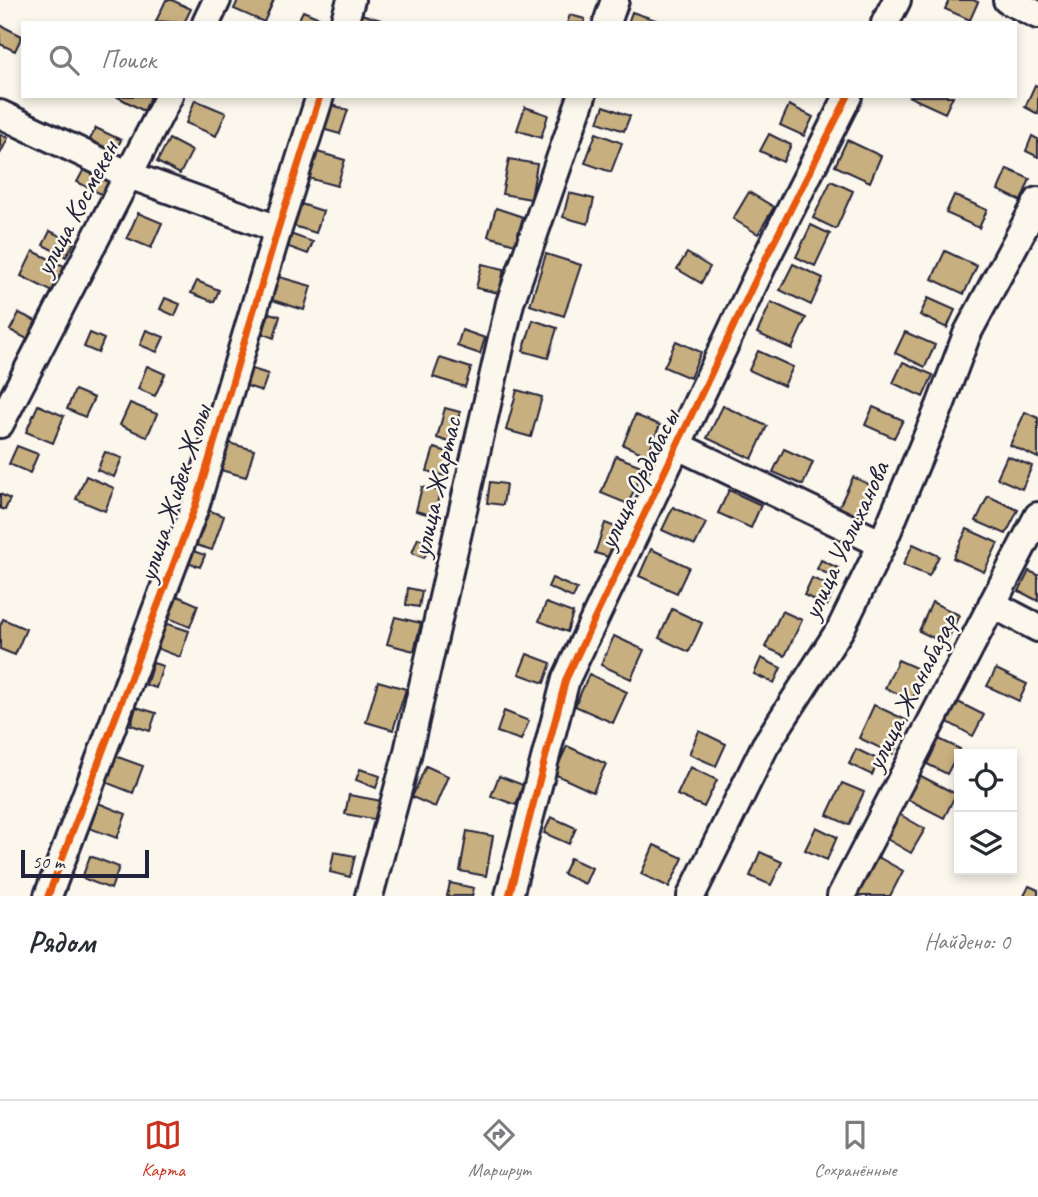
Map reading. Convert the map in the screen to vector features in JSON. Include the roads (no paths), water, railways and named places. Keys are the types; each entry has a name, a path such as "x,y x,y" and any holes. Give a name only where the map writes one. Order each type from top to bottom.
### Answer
{"street":[{"path":"207,21 217,0"},
{"path":"345,21 351,0"},
{"path":"608,21 615,0"},
{"path":"886,21 897,0"},
{"path":"1007,0 1038,15"},
{"name":"улица Космекен","path":"0,424 44,334 130,175 168,98"},
{"name":"улица Жибек Жолы","path":"48,896 195,507 319,98"},
{"name":"улица Жартас","path":"369,896 407,757 510,303 581,98"},
{"name":"улица Ордабасы","path":"509,896 566,679 766,258 847,98"},
{"path":"0,114 130,175 278,229"},
{"name":"улица Уалиханова","path":"691,896 765,747 841,628 882,544 967,334 1038,201"},
{"path":"678,446 882,544"},
{"name":"улица Жанабазар","path":"841,896 1038,516"},
{"path":"992,604 1038,628"}]}
